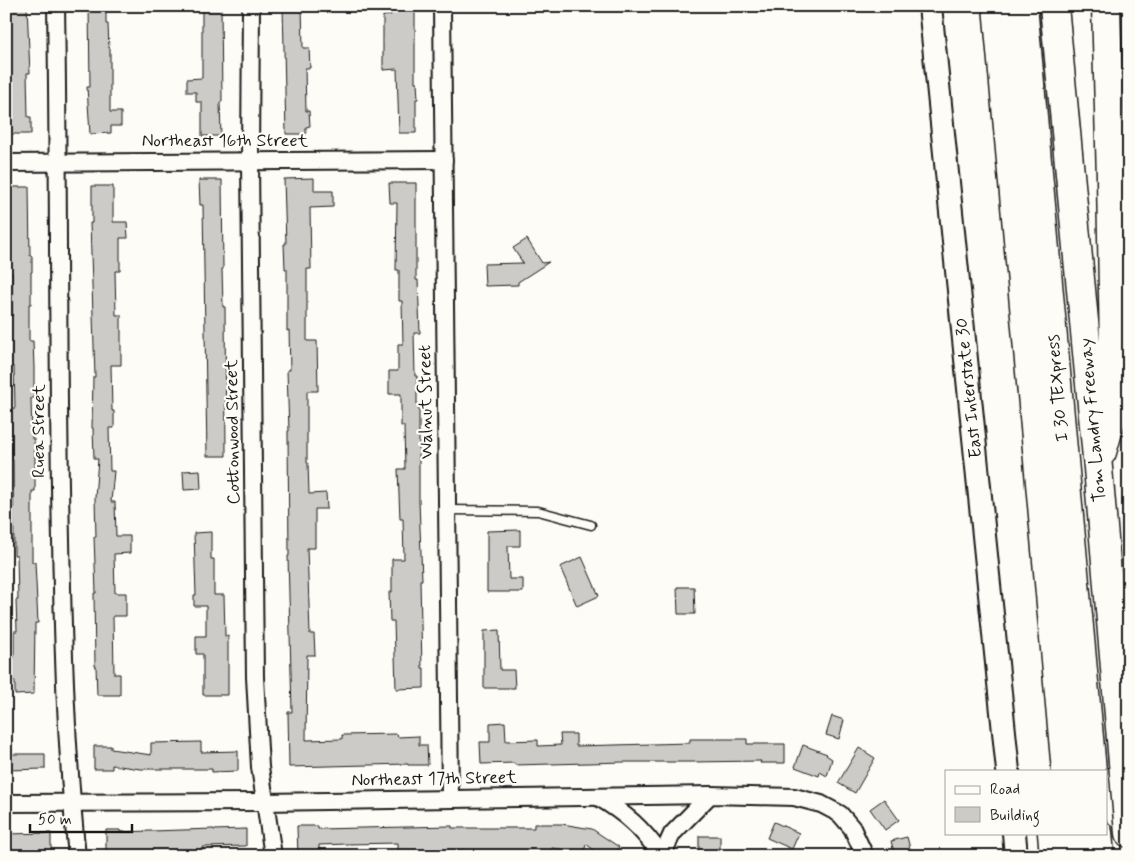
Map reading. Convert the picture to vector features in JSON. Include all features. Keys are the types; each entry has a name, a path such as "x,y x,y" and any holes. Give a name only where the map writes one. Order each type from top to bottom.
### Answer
{"highway":[{"path":"996,6 1066,770"},
{"name":"I 30 TEXpress","path":"1023,6 1092,770"},
{"name":"Tom Landry Freeway","path":"1054,6 1098,468 1129,833"},
{"path":"1098,468 1114,407 1112,178 1106,6"},
{"path":"1047,770 1040,690 1052,620"},
{"path":"1052,834 1054,856"},
{"path":"1072,834 1074,856"},
{"path":"1098,834 1100,856"}],"main road":[{"name":"East Interstate 30","path":"930,6 1008,770"},
{"path":"1014,834 1016,856"}],"street":[{"name":"Ruea Street","path":"56,6 59,472 64,680 71,802 77,856"},
{"name":"Cottonwood Street","path":"251,6 250,161 255,677 260,768 273,856"},
{"name":"Walnut Street","path":"442,6 450,798"},
{"name":"Northeast 16th Street","path":"6,163 444,160"},
{"name":"Northeast 17th Street","path":"6,803 264,802 710,794 794,797 821,804 840,814 852,828 865,856"},
{"path":"598,796 622,811 662,855 672,834 710,794"}],"lane":[{"path":"447,510 538,511 592,525"}],"building":[{"path":"6,6 27,6 30,73 27,73 28,117 31,117 31,134 6,134 6,123 8,123 9,42 6,42"},
{"path":"89,6 106,6 106,24 108,24 110,48 110,112 121,112 121,126 111,126 111,133 90,134 87,87 90,87"},
{"path":"202,6 221,6 221,136 202,136 202,102 196,102 196,92 187,92 187,79 202,78"},
{"path":"283,6 302,6 303,48 309,48 310,68 305,68 306,111 309,111 310,126 306,127 306,134 286,134"},
{"path":"390,6 415,6 415,82 417,82 418,99 416,99 416,133 399,133 397,69 383,70 383,16 391,15"},
{"path":"314,178 314,191 333,191 333,207 310,208 311,269 307,269 307,341 317,341 318,391 307,391 307,463 309,494 326,493 327,509 315,509 315,548 307,548 310,634 314,634 315,655 307,655 306,740 342,739 342,735 397,734 398,737 419,736 419,745 427,745 428,765 289,767 288,712 292,712 288,556 289,431 287,370 290,370 289,330 287,331 287,269 285,269 284,244 286,244 284,179"},
{"path":"199,180 222,180 226,456 207,456 203,205 200,205"},
{"path":"389,183 416,183 416,280 418,280 420,333 414,333 415,376 417,376 417,404 419,404 419,501 422,580 420,580 424,688 396,689 394,621 390,621 389,592 392,592 392,559 404,559 403,519 400,519 398,469 405,469 404,426 401,426 401,394 389,394 389,371 398,371 398,344 403,344 402,301 399,301 399,270 396,270 397,203 390,203"},
{"path":"92,186 113,186 113,222 127,222 128,238 120,238 120,271 115,271 116,315 121,315 121,365 111,365 114,428 109,428 110,471 114,471 111,502 115,502 116,536 130,536 130,553 114,554 115,593 126,593 126,616 113,616 114,674 120,674 120,695 97,695 95,666 94,593 96,593 94,537 96,537 95,498 98,459 94,459 92,428 93,377 95,377 90,223 92,223"},
{"path":"6,187 29,187 32,272 31,304 29,304 29,341 33,341 34,367 34,398 31,398 32,439 34,439 35,459 35,491 32,491 32,562 35,562 38,623 35,623 34,694 15,695 15,681 6,681 6,658 14,658 14,631 17,631 16,600 18,600 17,555 14,555 11,440 11,408 15,408 14,367 6,367 6,316 12,316 12,273 6,273"},
{"path":"527,239 542,263 549,262 518,282 518,285 485,286 484,264 523,263 513,248"},
{"path":"200,470 201,489 184,490 183,471"},
{"path":"520,530 520,546 508,546 509,579 523,579 523,592 487,592 487,531"},
{"path":"211,532 211,559 214,559 214,595 224,595 225,636 228,636 228,695 203,695 203,654 196,654 196,636 206,636 206,606 194,606 194,595 196,595 194,533"},
{"path":"582,557 599,596 577,606 560,567"},
{"path":"677,587 694,587 695,614 678,614"},
{"path":"499,630 500,670 514,670 515,688 484,688 484,631"},
{"path":"832,716 844,720 839,739 826,735"},
{"path":"505,722 506,741 538,740 538,746 561,745 560,734 576,734 576,746 690,743 690,739 747,739 747,744 785,744 785,763 760,763 761,761 481,764 480,742 490,742 490,723"},
{"path":"201,742 201,752 238,751 238,771 212,772 212,769 141,769 112,765 112,769 94,769 94,746 111,746 111,749 151,755 151,743"},
{"path":"803,745 827,754 832,759 827,776 820,772 819,776 795,767"},
{"path":"859,748 875,758 855,793 838,783"},
{"path":"6,754 45,754 45,769 6,770"},
{"path":"884,799 899,820 885,830 870,809"},
{"path":"774,822 799,833 792,849 767,838"},
{"path":"534,824 562,824 592,829 619,847 613,856 602,856 586,844 584,853 552,848 552,851 521,851 521,856 465,856 465,850 398,853 398,843 347,844 319,845 319,856 298,856 297,826 318,826 318,829 452,826 452,828 534,828"},
{"path":"246,829 246,846 203,847 203,854 106,856 106,830 120,830 120,832"},
{"path":"51,833 51,856 6,856 6,834"},
{"path":"699,836 720,836 720,856 699,856"},
{"path":"907,837 912,856 895,856 891,841"}]}
